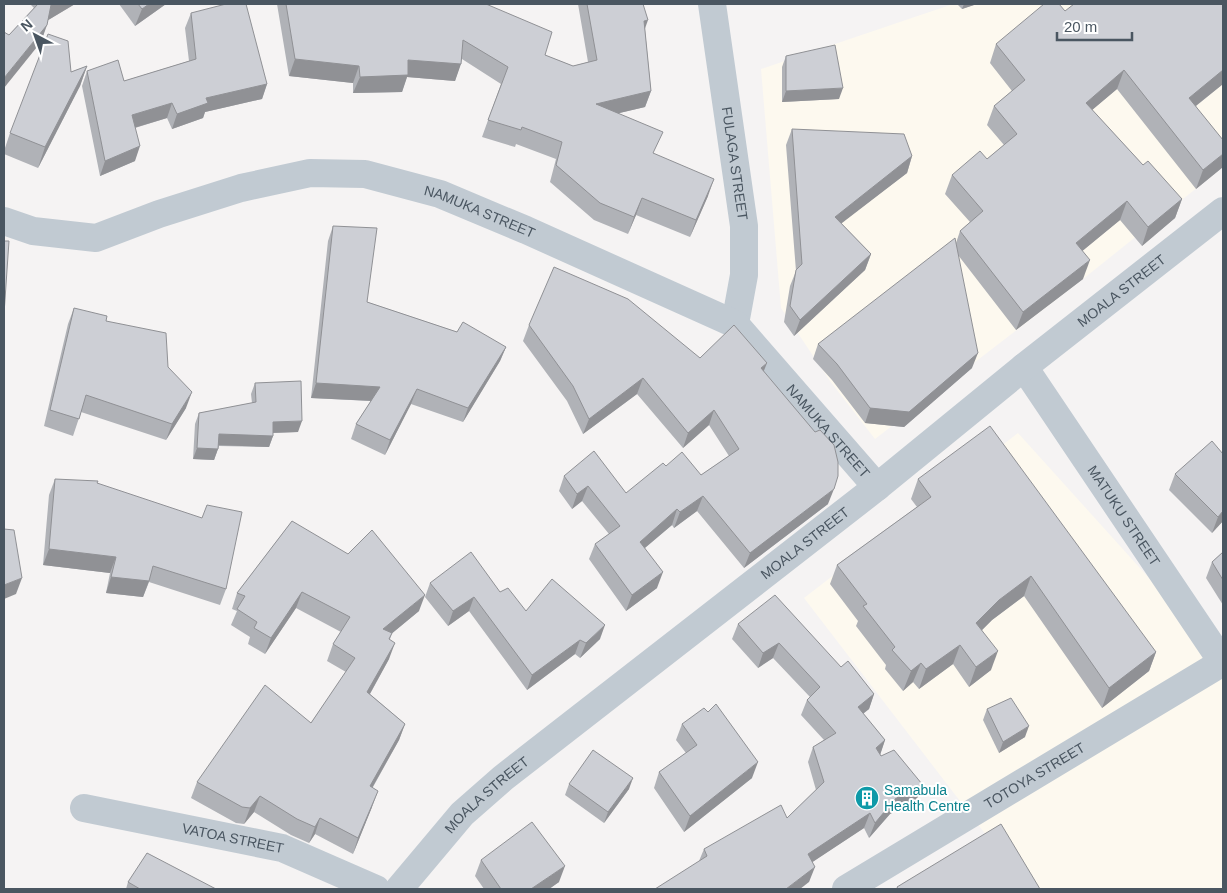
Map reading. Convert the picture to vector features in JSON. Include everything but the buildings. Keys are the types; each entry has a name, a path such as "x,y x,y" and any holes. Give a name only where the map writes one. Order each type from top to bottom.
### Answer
{"street":[{"name":"FULAGA STREET","path":"712,4 744,226 744,275 735,324"},
{"name":"NAMUKA STREET","path":"4,220 33,231 96,238 159,214 241,188 310,173 366,174 440,194 526,230 735,324 877,487"},
{"name":"MOALA STREET","path":"399,889 462,814 503,778 877,487 1024,367 1223,211"},
{"name":"MATUKU STREET","path":"1024,367 1223,662"},
{"name":"TOTOYA STREET","path":"846,889 1223,662"},
{"name":"VATOA STREET","path":"84,808 282,848 376,889"}],"shaded area":[{"path":"953,4 1223,4 1223,167 1083,279 875,439 830,381 781,308 761,69"},
{"path":"1018,433 1223,660 1223,889 929,889 993,844 804,598"}],"place":[{"name":"Samabula Health Centre","path":"867,798"}]}
